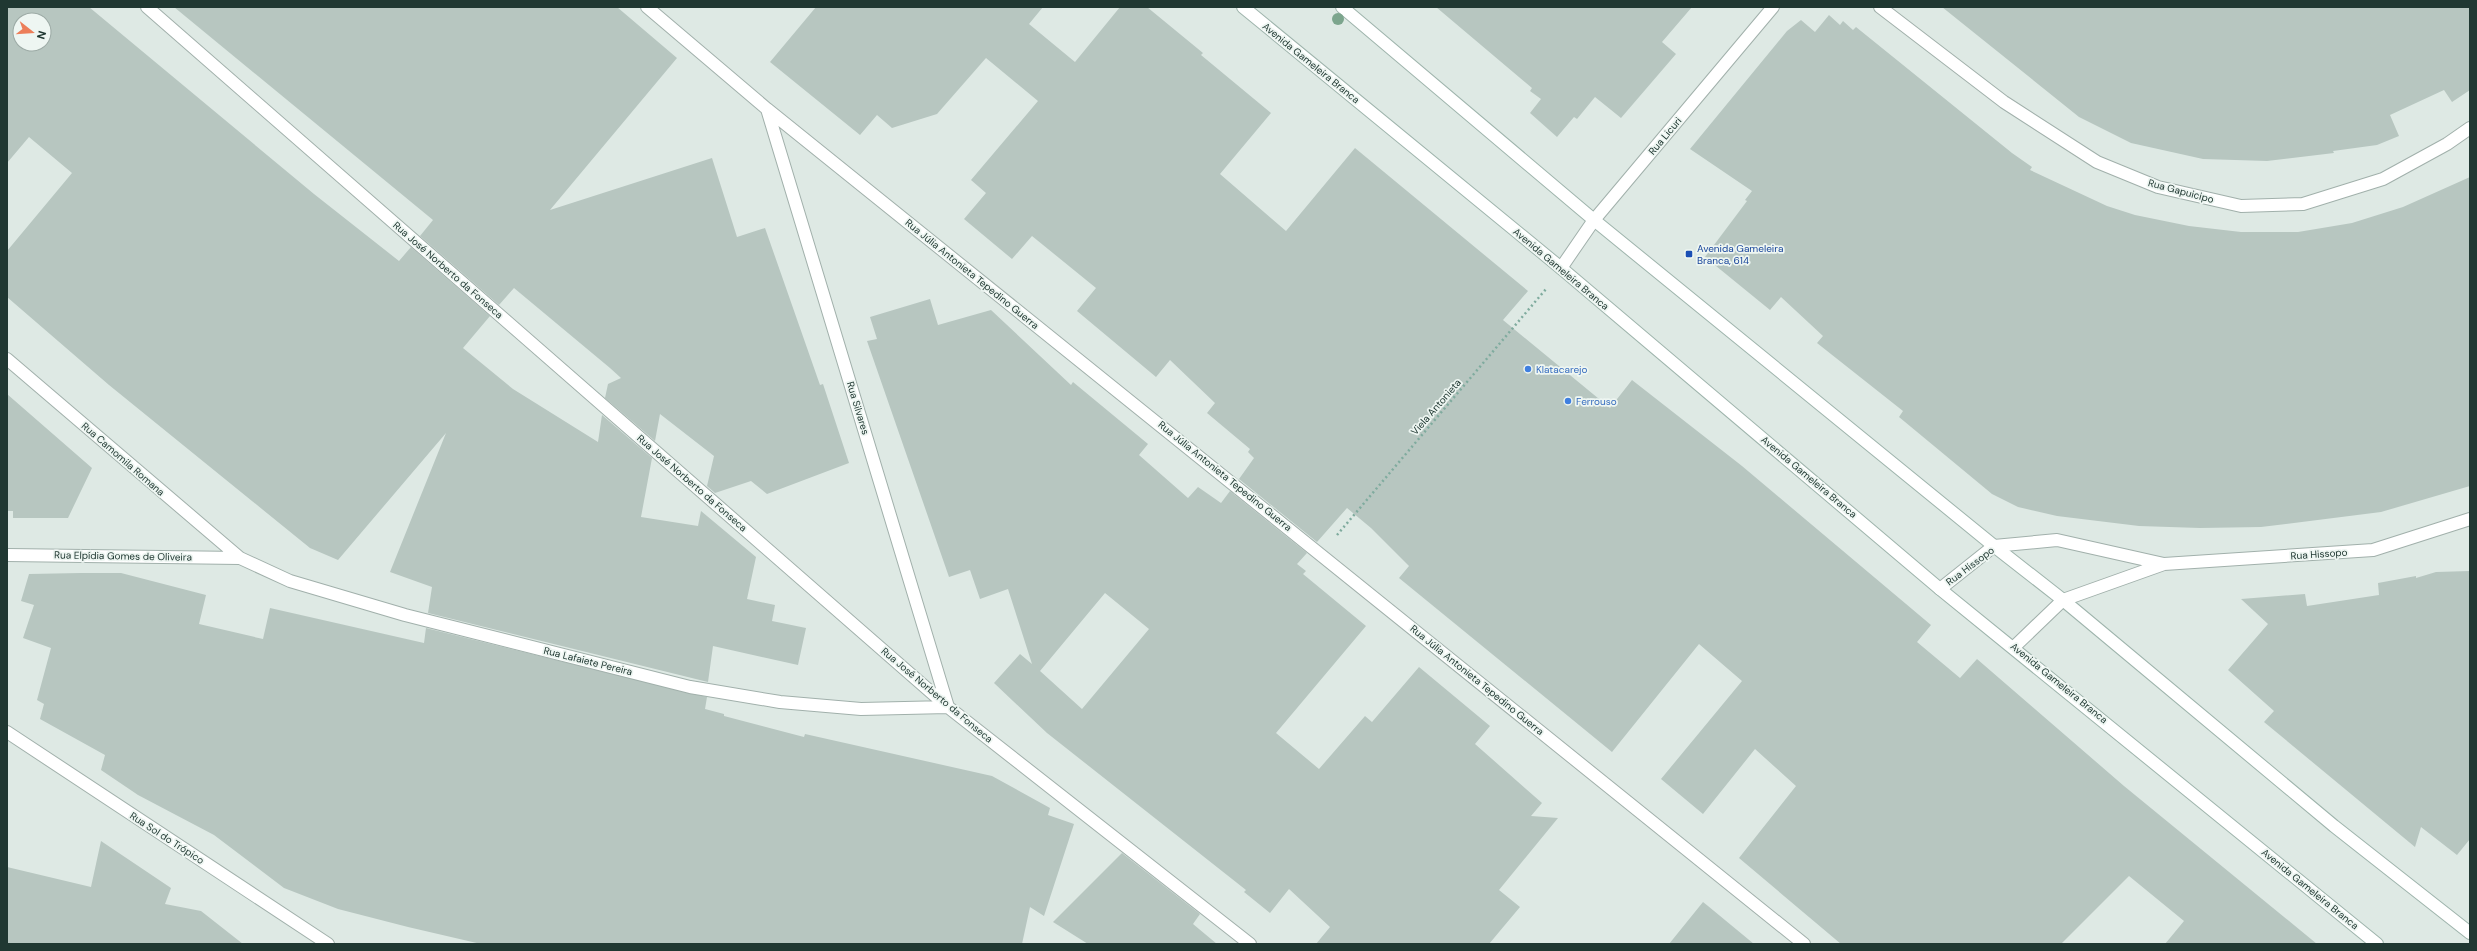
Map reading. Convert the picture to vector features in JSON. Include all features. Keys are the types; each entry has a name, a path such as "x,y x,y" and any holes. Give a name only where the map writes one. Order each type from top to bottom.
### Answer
{"street":[{"name":"Rua José Norberto da Fonseca","path":"147,7 948,707 1250,944"},
{"name":"Rua Júlia Antonieta Tepedino Guerra","path":"647,7 767,109 1804,944"},
{"name":"Avenida Gameleira Branca","path":"1244,7 1561,268 1940,589 2014,646 2377,944"},
{"path":"1342,7 1594,220 1994,546 2063,600 2334,826 2470,934"},
{"name":"Rua Licuri","path":"1561,268 1594,220 1773,7"},
{"name":"Rua Gapuicipo","path":"1880,7 2004,102 2097,162 2158,187 2241,206 2303,204 2384,179 2447,144 2470,128"},
{"name":"Rua Silvares","path":"767,109 948,707"},
{"name":"Rua Camomila Romana","path":"7,359 240,558"},
{"name":"Rua Hissopo","path":"2014,646 2063,600 2164,564 2373,550 2470,519"},
{"name":"Rua Hissopo","path":"1940,589 1994,546 2057,540 2164,564"},
{"name":"Rua Elpídia Gomes de Oliveira","path":"7,554 240,558"},
{"name":"Rua Lafaiete Pereira","path":"240,558 290,581 341,597 690,687 780,702 861,709 948,707"},
{"name":"Rua Sol do Trópico","path":"7,732 328,944"}],"path":[{"name":"Viela Antonieta","path":"1320,553 1541,297 1561,268"}],"building":[{"path":"7,7 89,7 314,194 399,261 411,247 490,316 463,348 513,389 598,442 602,415 652,458 641,517 698,526 701,511 756,557 747,599 775,605 772,621 806,628 798,665 713,646 708,682 428,613 432,587 390,572 446,433 338,560 310,548 109,385 7,297 7,251 72,173 29,137 7,163"},
{"path":"174,7 617,7 677,58 550,210 712,158 737,237 765,228 820,385 823,384 849,463 767,494 751,481 715,493 707,486 714,456 660,414 655,441 605,398 608,384 621,378 610,368 514,288 499,305 420,236 433,220"},
{"path":"816,7 1043,7 1029,24 1075,62 1120,7 1147,7 1203,53 1201,55 1271,113 1220,174 1286,231 1355,148 1528,291 1503,320 1610,408 1632,380 1742,466 1931,625 1917,642 1960,678 1977,659 2124,786 2317,944 2165,944 2184,921 2129,876 2061,944 1841,944 1739,858 1796,786 1755,749 1703,814 1661,779 1742,681 1699,644 1612,752 1399,578 1409,566 1371,528 1347,508 1317,542 1239,479 1254,458 1248,452 1250,449 1207,413 1215,403 1170,360 1156,377 1077,311 1096,288 1032,236 1012,259 964,219 986,193 971,180 1038,101 986,58 937,114 892,128 877,115 860,135 770,62"},
{"path":"1436,7 1692,7 1662,42 1676,54 1621,118 1595,97 1577,119 1574,117 1557,137 1530,113 1541,99 1530,91 1532,88"},
{"path":"1942,7 2470,7 2470,90 2452,102 2444,90 2390,115 2399,136 2377,145 2333,151 2334,153 2267,161 2203,159 2131,143 2079,117"},
{"path":"1829,15 1840,25 1843,21 1853,30 1856,27 2012,153 2032,167 2030,170 2107,206 2135,215 2189,226 2241,232 2298,232 2352,223 2403,207 2470,177 2470,486 2381,512 2261,527 2200,528 2139,526 2057,516 2018,507 1992,494 1899,417 1903,411 1817,343 1823,336 1781,297 1770,310 1705,257 1747,201 1745,200 1752,191 1690,149 1787,31 1801,20 1815,32"},
{"path":"930,299 938,325 991,310 1071,385 1073,382 1148,444 1139,455 1188,498 1198,487 1221,503 1230,491 1307,553 1297,564 1306,571 1303,574 1366,626 1276,733 1319,769 1365,716 1372,722 1419,667 1490,726 1475,744 1542,803 1531,816 1558,818 1499,890 1520,907 1489,944 1316,944 1330,927 1289,889 1270,913 1244,892 1246,890 1047,733 994,683 1020,654 1032,664 1008,589 980,599 970,570 949,577 867,341 877,339 870,317","holes":["1105,593 1149,629 1082,709 1040,671"]},
{"path":"7,394 92,468 68,518 13,518 13,511 7,511"},
{"path":"2470,571 2470,839 2457,855 2421,827 2415,847 2264,722 2274,711 2228,670 2268,624 2241,599 2305,594 2307,606 2379,595 2378,583 2416,576 2416,578 2436,572"},
{"path":"121,573 206,595 199,624 263,639 270,608 424,643 426,628 707,697 705,709 724,714 724,716 804,737 805,734 992,776 1050,808 1048,815 1074,824 1044,916 1030,907 1022,944 481,944 408,927 338,909 284,888 214,835 138,795 101,770 105,755 40,719 44,704 37,700 51,648 23,638 34,605 21,601 29,574"},
{"path":"101,841 171,888 165,904 201,911 243,944 7,944 7,867 91,887"},
{"path":"1122,853 1200,914 1193,924 1217,944 1088,944 1053,922"},
{"path":"1703,902 1708,906 1754,944 1669,944"}],"place":[{"name":"Avenida Gameleira Branca, 614","path":"1689,254"},
{"name":"Klatacarejo","path":"1528,369"},
{"name":"Ferrouso","path":"1568,401"}]}
